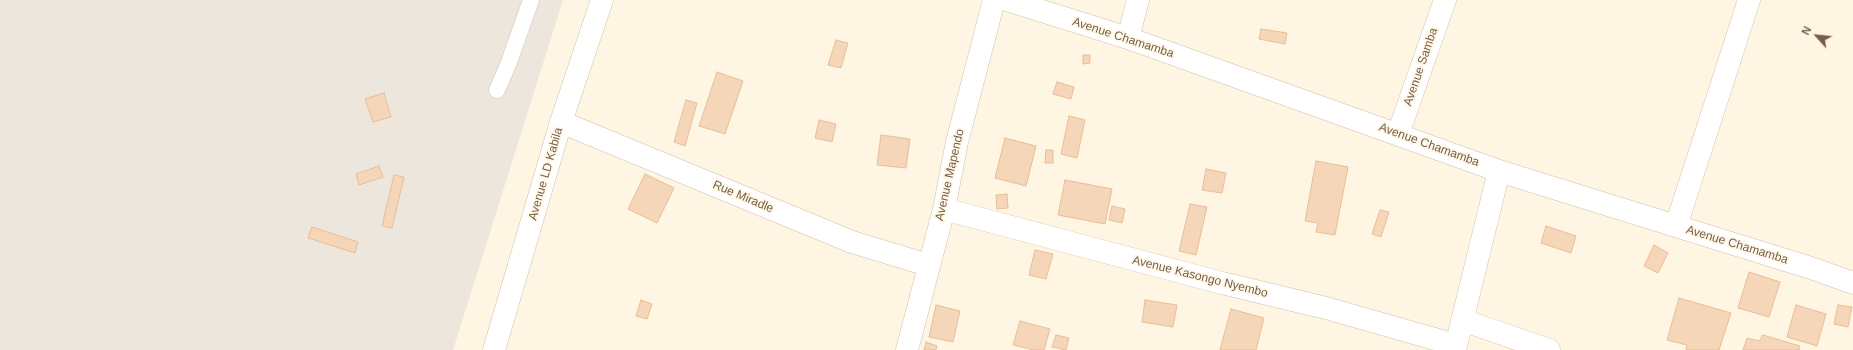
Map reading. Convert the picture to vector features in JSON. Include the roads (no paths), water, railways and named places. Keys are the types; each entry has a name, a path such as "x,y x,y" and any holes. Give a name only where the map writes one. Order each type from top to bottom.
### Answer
{"street":[{"name":"Avenue LD Kabila","path":"494,350 561,122 602,0"},
{"name":"Avenue Mapendo","path":"906,350 944,209 957,142 994,0"},
{"name":"Avenue Chamamba","path":"1007,0 1128,38 1499,171 1810,268 1853,283"},
{"path":"1128,38 1138,0"},
{"name":"Avenue Samba","path":"1398,134 1445,0"},
{"path":"1676,226 1749,0"},
{"name":"Rue Miradle","path":"561,122 852,242 928,265"},
{"path":"1455,348 1499,171"},
{"name":"Avenue Kasongo Nyembo","path":"944,209 1222,283 1326,308 1455,348"},
{"path":"1462,320 1550,350"}],"lane":[{"path":"497,90 508,65 531,0"}]}
